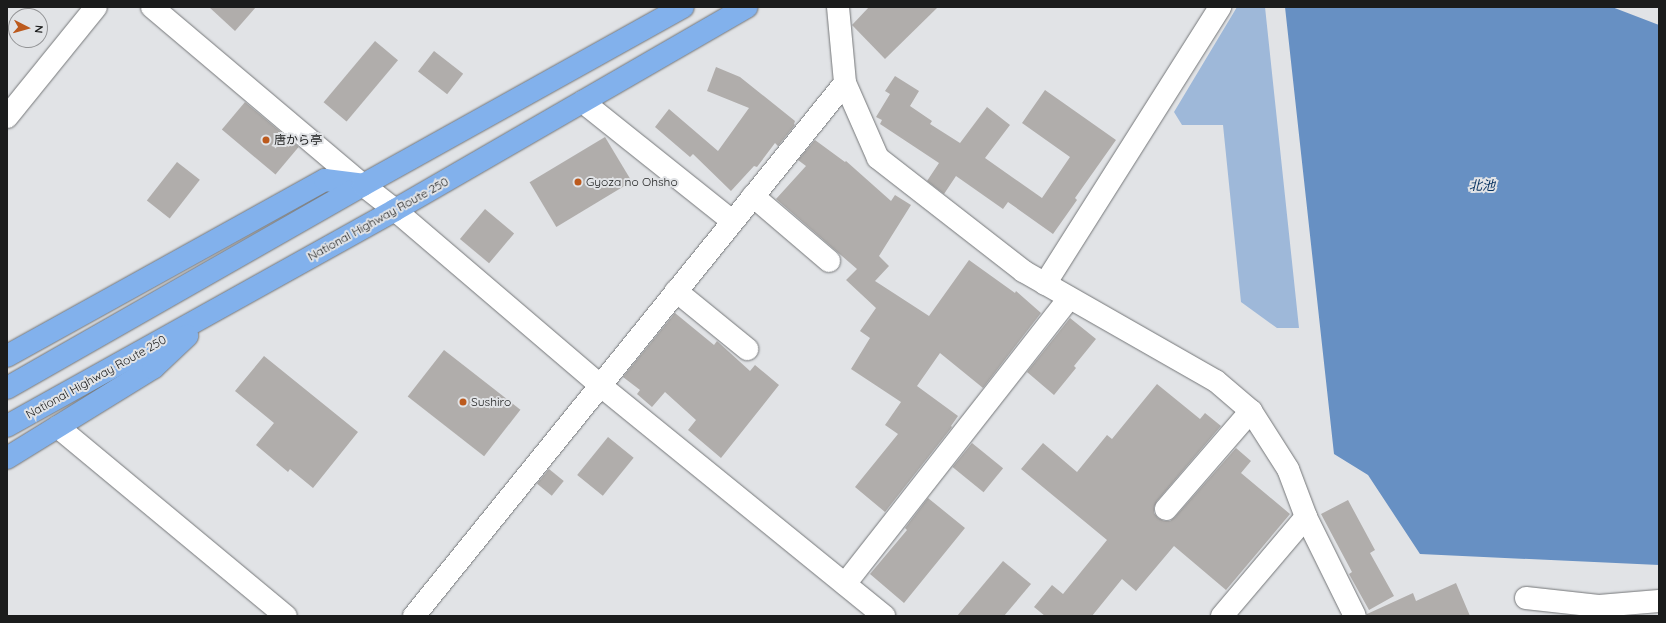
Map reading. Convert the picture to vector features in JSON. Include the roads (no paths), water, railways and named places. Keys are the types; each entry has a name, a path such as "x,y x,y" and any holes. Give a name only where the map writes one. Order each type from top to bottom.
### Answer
{"highway":[{"path":"7,388 363,185 683,7"},
{"name":"National Highway Route 250","path":"7,426 396,210 747,7"},
{"path":"7,356 325,180 363,185"},
{"path":"7,458 153,368 210,314"}],"street":[{"path":"7,117 96,7"},
{"path":"152,7 363,185 396,210 601,386 884,616"},
{"path":"838,7 845,83 878,158 1023,271 1216,381 1251,410 1288,469 1306,517 1355,616"},
{"path":"1045,284 1220,7"},
{"path":"414,616 845,83"},
{"path":"582,102 732,221"},
{"path":"753,196 829,261"},
{"path":"676,291 747,349"},
{"path":"845,584 1069,298"},
{"path":"1166,509 1251,410"},
{"path":"58,427 286,616"},
{"path":"1222,616 1306,517"},
{"path":"1526,598 1599,606 1659,601"}],"water":[{"name":"北池","path":"1285,7 1612,7 1659,25 1659,565 1420,554 1368,475 1334,454"}],"place":[{"name":"唐から亭","path":"266,140"},
{"name":"Gyoza no Ohsho","path":"578,182"},
{"name":"Sushiro","path":"463,402"}]}
